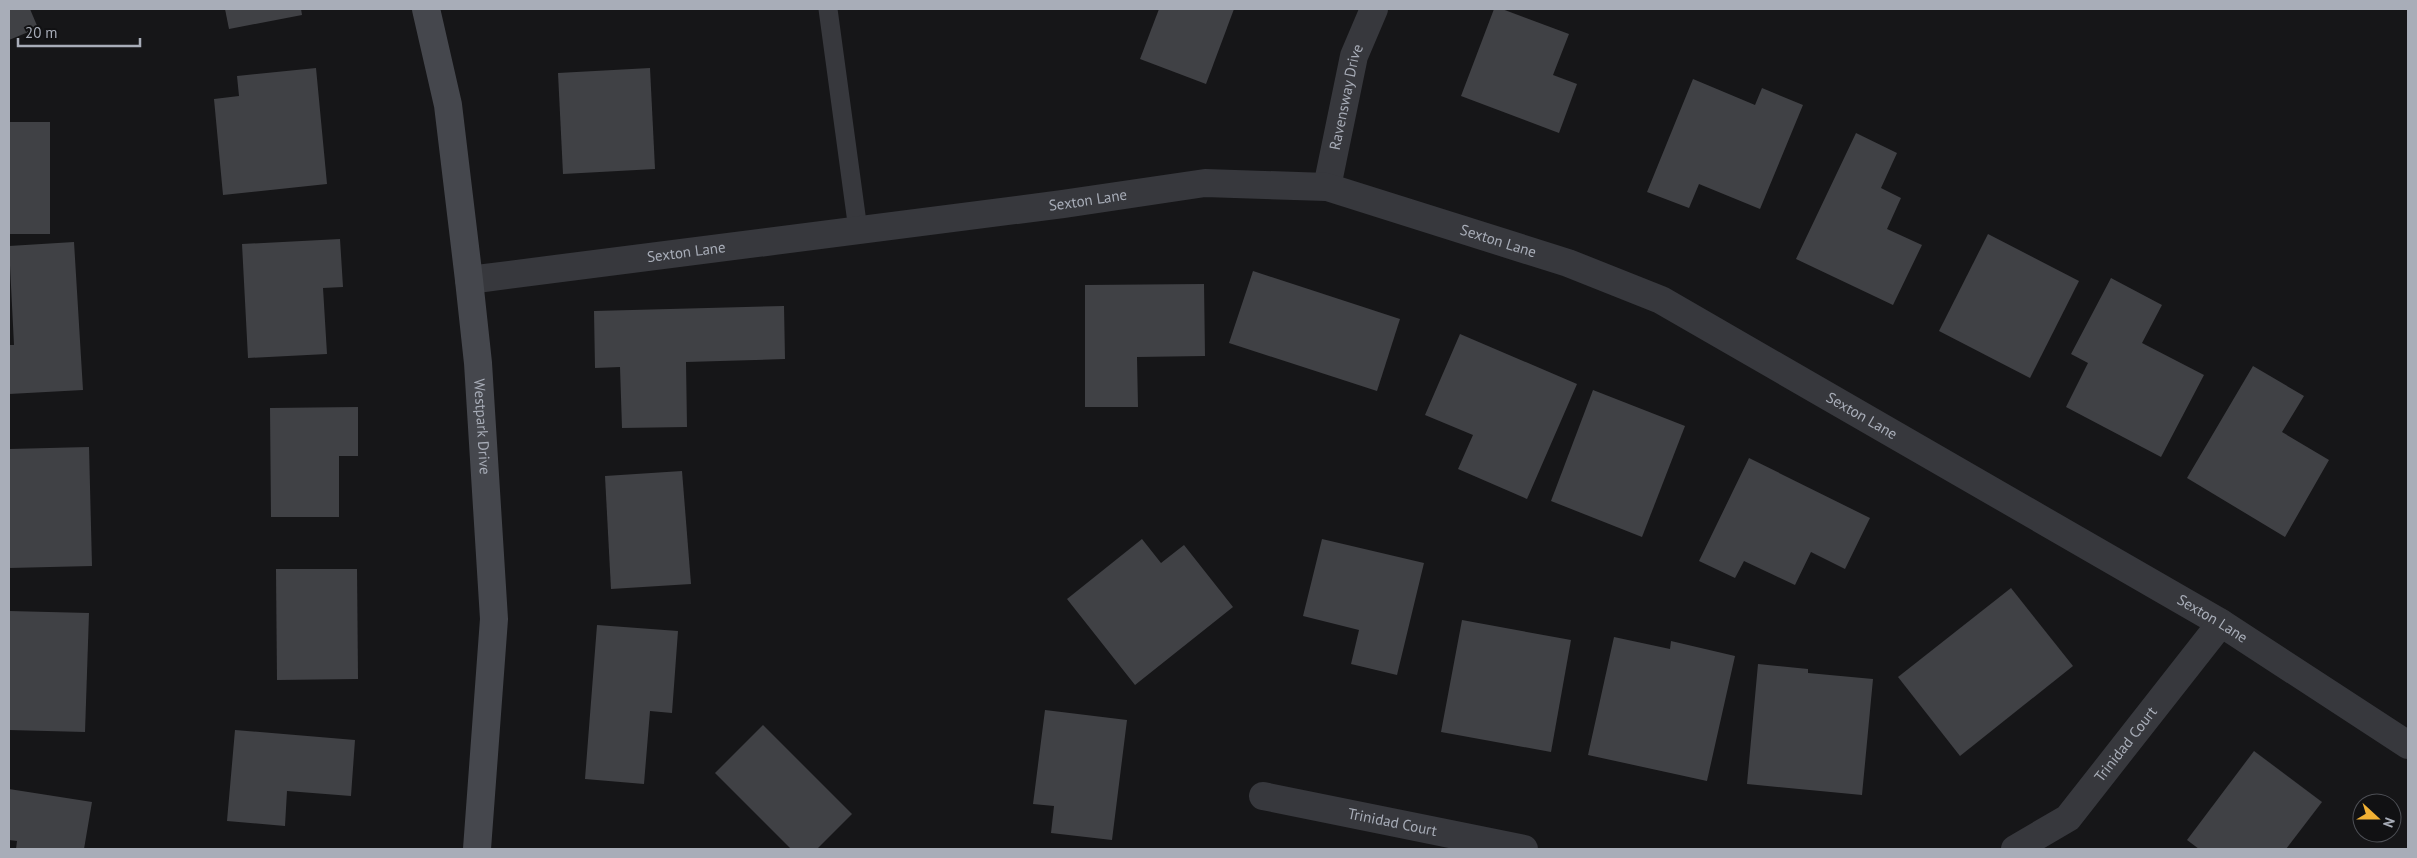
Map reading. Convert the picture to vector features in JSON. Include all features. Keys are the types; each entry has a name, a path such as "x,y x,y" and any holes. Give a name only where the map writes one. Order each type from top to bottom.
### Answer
{"street":[{"name":"Westpark Drive","path":"426,9 448,105 470,280 478,363 494,619 477,849"},
{"name":"Ravensway Drive","path":"1327,188 1354,56 1374,9"},
{"name":"Sexton Lane","path":"470,280 1205,183 1327,188 1568,263 1661,300 2221,623 2408,745"},
{"name":"Trinidad Court","path":"2015,849 2068,818 2221,623"},
{"name":"Trinidad Court","path":"1263,796 1524,849"}],"lane":[{"path":"828,9 858,230"}],"building":[{"path":"9,9 30,9 38,28 9,40"},
{"path":"225,9 301,9 302,15 229,29"},
{"path":"1159,9 1234,9 1206,84 1140,59"},
{"path":"1494,9 1502,9 1569,34 1553,75 1577,84 1559,133 1461,96"},
{"path":"316,68 327,184 223,195 214,99 239,96 237,76"},
{"path":"650,68 655,169 563,174 558,73"},
{"path":"1693,79 1755,105 1762,88 1803,105 1760,209 1699,184 1689,208 1647,192"},
{"path":"9,122 50,122 50,234 9,234"},
{"path":"1856,133 1897,153 1881,188 1901,198 1887,229 1922,245 1893,305 1796,259"},
{"path":"1988,234 2079,281 2030,378 1939,331"},
{"path":"340,239 343,287 323,288 327,354 248,358 242,244"},
{"path":"74,242 83,390 9,394 9,345 14,345 9,246"},
{"path":"1253,271 1400,319 1377,391 1229,343"},
{"path":"2111,278 2162,305 2142,343 2204,375 2161,457 2066,407 2088,363 2071,354"},
{"path":"1204,284 1205,356 1137,357 1138,407 1085,407 1085,285"},
{"path":"784,306 785,359 686,362 687,427 622,428 620,367 595,368 594,311"},
{"path":"1460,334 1577,384 1527,499 1458,469 1473,435 1425,415"},
{"path":"2253,366 2304,396 2282,432 2329,460 2285,537 2187,478"},
{"path":"1593,390 1685,426 1642,537 1551,501"},
{"path":"358,407 358,456 339,456 339,517 271,517 270,408"},
{"path":"89,447 92,566 9,568 9,449"},
{"path":"1749,458 1870,518 1845,569 1811,552 1795,585 1744,561 1735,578 1699,561"},
{"path":"682,471 691,584 611,589 605,476"},
{"path":"1142,539 1161,563 1184,545 1233,607 1135,685 1067,599"},
{"path":"1322,539 1424,563 1397,675 1351,664 1359,630 1303,616"},
{"path":"276,569 357,569 358,679 277,680"},
{"path":"2011,588 2073,666 1960,756 1898,677"},
{"path":"9,611 89,613 85,732 9,730"},
{"path":"1462,620 1571,640 1551,752 1441,732"},
{"path":"597,625 678,631 672,713 650,711 644,784 585,779"},
{"path":"1614,637 1670,649 1671,641 1735,656 1707,781 1588,755"},
{"path":"1758,664 1808,669 1808,673 1873,679 1862,795 1747,784"},
{"path":"1045,710 1127,720 1112,840 1051,833 1054,806 1033,804"},
{"path":"763,725 852,814 817,849 791,849 715,773"},
{"path":"235,730 355,740 351,796 287,791 285,826 227,821"},
{"path":"2254,751 2322,802 2286,849 2199,849 2187,840"},
{"path":"9,789 92,802 84,849 16,849 17,841 9,840"}]}
